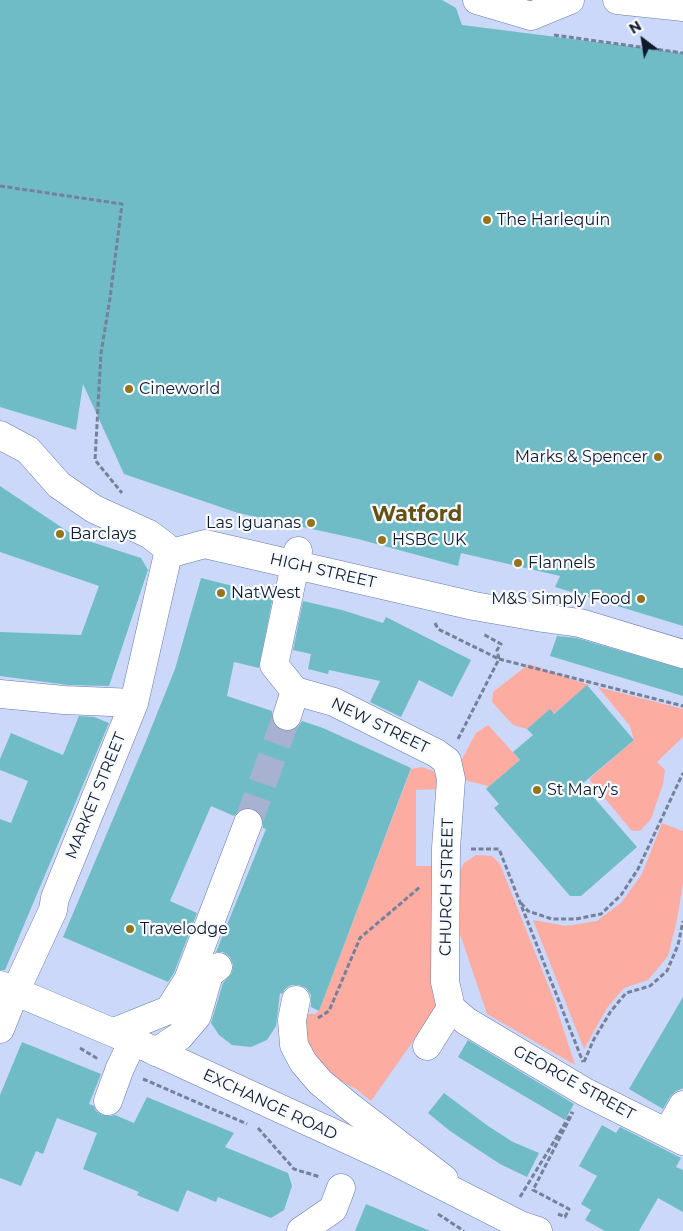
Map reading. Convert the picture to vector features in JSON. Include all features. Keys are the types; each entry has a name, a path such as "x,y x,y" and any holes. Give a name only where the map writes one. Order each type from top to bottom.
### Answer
{"street":[{"path":"477,0 531,16 570,0"},
{"path":"617,0 683,7"},
{"path":"0,435 28,450 60,485 94,509 149,534 165,546 168,554"},
{"name":"HIGH STREET","path":"168,554 205,544 296,558 417,593 474,606 580,623 683,654"},
{"name":"MARKET STREET","path":"0,1029 7,988 53,910 55,898 134,703 168,554"},
{"path":"286,716 295,691 274,664 296,558"},
{"name":"NEW STREET","path":"295,691 334,702 442,757"},
{"path":"0,694 64,700 134,703"},
{"name":"CHURCH STREET","path":"442,757 451,779 446,848 444,982 458,1014"},
{"path":"108,1100 120,1068 134,1042 169,1010 188,980 248,823"},
{"path":"134,1042 180,1036 198,1016 209,974 218,967"},
{"name":"EXCHANGE ROAD","path":"7,988 134,1042 392,1160 525,1229"},
{"path":"295,1006 292,1020 294,1045 303,1062 320,1082 476,1202"},
{"path":"427,1046 458,1014"},
{"name":"GEORGE STREET","path":"458,1014 580,1086 675,1137"},
{"path":"675,1137 683,1105"},
{"path":"301,1231 333,1209 343,1188"}],"path":[{"path":"545,33 683,52"},
{"path":"0,186 122,204 101,352 95,460 125,497"},
{"path":"417,593 438,629 499,660 683,706"},
{"path":"488,637 501,644"},
{"path":"442,757 499,660 498,650 505,637"},
{"path":"518,900 528,911 552,919 576,919 602,914 621,895 638,869 683,773"},
{"path":"499,849 583,1060 580,1086 519,1196"},
{"path":"295,1006 306,1018 320,1018 329,1011 360,938 424,884"},
{"path":"565,1217 569,1209 533,1190 580,1086 594,1039 611,1011 626,993 650,986 667,971 678,945 683,921"},
{"path":"75,1045 107,1064 267,1132"},
{"path":"258,1128 294,1169 343,1188"}],"shaded area":[{"path":"529,664 589,685 554,713 527,729 513,725 492,702 493,692"},
{"path":"598,687 683,709 683,737 657,762 665,770 663,784 651,819 641,830 631,830 589,779 634,740 630,726"},
{"path":"488,725 520,760 486,789 488,786 460,779 461,761 476,733"},
{"path":"422,767 436,772 438,789 416,790 416,866 435,866 442,1000 371,1101 356,1089 335,1078 305,1045 305,1014 315,1014 319,1011 411,769"},
{"path":"662,823 683,831 683,883 677,920 668,956 648,980 624,988 607,1008 584,1049 533,920 566,926 597,921 621,903 642,874"},
{"path":"476,855 492,856 500,864 554,1000 575,1065 487,1014 455,919 456,880 464,863"}],"building":[{"path":"0,0 442,0 456,8 462,25 683,53 683,626 555,587 560,576 461,553 458,566 358,539 238,513 124,474 83,384 76,430 0,407"},
{"path":"0,486 76,537 141,558 148,570 109,686 68,685 0,676 0,632 81,635 99,586 0,552"},
{"path":"201,578 273,596 259,668 234,662 227,696 272,711 272,720 275,726 282,731 291,731 297,728 302,721 323,728 411,768 319,1011 311,1007 311,995 306,988 299,985 291,985 282,994 280,993 276,1026 267,1040 251,1047 232,1045 219,1035 211,1023 223,983 232,973 233,965 230,957 223,952 216,952 266,829 263,828 263,820 260,814 254,809 245,808 234,816 211,806 170,901 197,913 174,973 168,982 63,937 175,669"},
{"path":"303,601 342,610 383,623 386,617 471,660 452,697 419,680 401,717 370,702 380,681 329,670 328,674 308,669 311,654 293,650"},
{"path":"557,636 577,638 683,669 683,696 550,656"},
{"name":"St Mary's","path":"587,685 634,740 582,784 637,847 581,896 570,896 494,808 499,804 486,789 520,760 513,752 533,735 527,729 550,709 554,714"},
{"path":"79,716 94,717 109,723 5,970 0,970 0,819 11,823 28,781 0,770 0,759 11,733 63,755"},
{"path":"683,997 683,1088 670,1097 663,1109 629,1089"},
{"path":"468,1040 574,1104 565,1120 458,1057"},
{"path":"22,1042 101,1074 89,1104 94,1106 96,1111 102,1115 115,1115 134,1123 147,1097 234,1133 225,1147 288,1173 292,1186 284,1210 271,1218 218,1197 216,1202 187,1190 178,1212 137,1195 139,1192 83,1169 97,1133 57,1118 43,1154 36,1151 21,1186 0,1178 0,1095"},
{"path":"444,1093 513,1142 539,1153 527,1177 500,1164 450,1131 428,1113"},
{"path":"602,1125 616,1133 620,1127 681,1158 676,1167 683,1170 683,1212 658,1198 639,1231 605,1231 585,1220 591,1210 581,1204 597,1176 579,1166"},
{"path":"366,1204 430,1231 355,1231"}],"tunnel":[{"path":"248,823 287,716"}],"place":[{"name":"The Harlequin","path":"487,220"},
{"name":"Cineworld","path":"129,389"},
{"name":"Marks & Spencer","path":"658,457"},
{"name":"Las Iguanas","path":"311,523"},
{"name":"Barclays","path":"60,534"},
{"name":"HSBC UK","path":"382,540"},
{"name":"Flannels","path":"518,563"},
{"name":"NatWest","path":"221,593"},
{"name":"M&S Simply Food","path":"641,599"},
{"name":"St Mary's","path":"537,790"},
{"name":"Travelodge","path":"130,929"}],"district":[{"name":"Watford","path":"417,515"}]}
